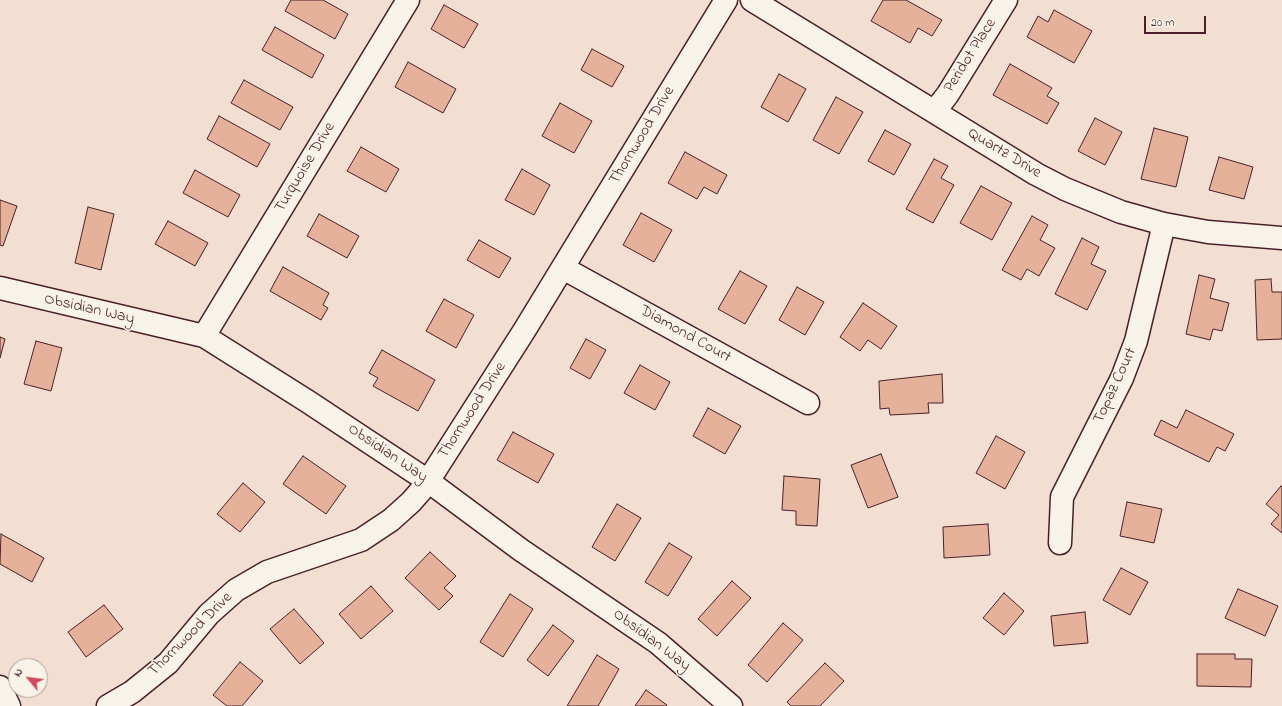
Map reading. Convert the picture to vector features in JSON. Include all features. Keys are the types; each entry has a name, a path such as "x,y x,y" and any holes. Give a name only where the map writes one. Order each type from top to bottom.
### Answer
{"street":[{"name":"Turquoise Drive","path":"204,336 408,0"},
{"name":"Thornwood Drive","path":"108,706 132,692 168,663 209,614 236,590 267,572 361,540 391,520 411,502 428,481 524,331 726,0"},
{"name":"Quartz Drive","path":"752,0 1036,174 1065,190 1121,212 1164,224 1208,232 1282,238"},
{"name":"Peridot Place","path":"935,111 948,94 1006,0"},
{"name":"Topaz Court","path":"1060,543 1062,497 1122,378 1136,341 1164,224"},
{"name":"Diamond Court","path":"563,268 808,403"},
{"name":"Obsidian Way","path":"0,288 204,336 300,396 428,481 521,550 658,643 731,706"},
{"path":"0,687 9,706"}],"building":[{"path":"291,0 323,0 348,14 335,39 285,11"},
{"path":"883,0 906,0 942,20 932,36 918,28 910,43 871,21"},
{"path":"444,5 478,24 464,48 431,29"},
{"path":"1054,10 1092,31 1074,63 1027,37 1038,16 1048,22"},
{"path":"275,27 324,55 312,78 262,50"},
{"path":"592,49 624,66 612,87 581,70"},
{"path":"408,62 456,89 443,113 395,87"},
{"path":"1010,64 1052,88 1047,96 1059,103 1047,124 993,95"},
{"path":"779,74 806,89 788,122 761,107"},
{"path":"244,80 293,107 280,130 231,103"},
{"path":"836,97 863,112 839,154 813,140"},
{"path":"560,103 592,121 574,153 542,136"},
{"path":"219,116 270,144 257,167 207,139"},
{"path":"1095,118 1122,132 1105,165 1078,151"},
{"path":"1154,128 1188,137 1176,187 1141,179"},
{"path":"885,130 911,144 894,175 868,161"},
{"path":"361,147 399,169 386,192 347,171"},
{"path":"685,152 727,175 717,194 704,187 697,199 668,183"},
{"path":"1219,157 1253,167 1244,199 1209,190"},
{"path":"934,159 948,166 941,178 954,185 933,223 906,209"},
{"path":"522,169 550,185 534,215 505,200"},
{"path":"195,170 240,195 228,217 183,193"},
{"path":"981,186 1012,203 992,240 960,223"},
{"path":"0,200 17,206 3,246 0,245"},
{"path":"88,207 114,214 101,270 75,263"},
{"path":"641,213 672,230 654,262 623,245"},
{"path":"319,214 359,236 347,258 307,236"},
{"path":"1032,216 1048,225 1040,240 1055,248 1039,276 1027,269 1021,280 1002,270"},
{"path":"168,221 208,243 195,266 155,244"},
{"path":"1082,238 1099,247 1091,264 1106,271 1087,310 1055,294"},
{"path":"479,240 511,258 499,278 467,260"},
{"path":"283,267 329,293 323,305 328,308 321,320 270,291"},
{"path":"740,271 767,286 745,324 718,309"},
{"path":"1199,275 1215,279 1210,298 1229,303 1222,331 1213,329 1210,340 1186,334"},
{"path":"1271,279 1272,292 1282,292 1282,339 1257,340 1255,280"},
{"path":"797,287 824,302 805,335 779,320"},
{"path":"444,299 474,315 456,348 426,331"},
{"path":"863,303 897,326 881,349 868,340 860,351 840,337"},
{"path":"0,337 5,339 0,358"},
{"path":"586,339 606,350 590,379 570,368"},
{"path":"36,341 62,348 51,391 24,384"},
{"path":"382,350 435,380 418,411 373,386 378,378 369,373"},
{"path":"640,365 670,382 655,410 624,393"},
{"path":"942,374 943,403 928,403 929,413 890,415 889,408 880,409 879,381"},
{"path":"708,408 741,426 725,454 693,436"},
{"path":"1186,410 1234,434 1225,451 1217,447 1209,462 1154,435 1161,420 1177,428"},
{"path":"513,432 554,454 538,483 497,460"},
{"path":"996,436 1025,452 1005,489 976,473"},
{"path":"881,454 898,497 868,508 851,465"},
{"path":"303,456 346,486 326,514 283,484"},
{"path":"784,476 820,479 817,526 796,525 796,511 782,510"},
{"path":"243,483 265,502 240,532 217,514"},
{"path":"1281,486 1282,533 1271,524 1279,515 1266,504"},
{"path":"1127,502 1162,509 1154,543 1120,536"},
{"path":"617,504 641,518 615,561 592,547"},
{"path":"988,524 990,555 944,558 943,527"},
{"path":"1,534 44,558 32,582 0,564"},
{"path":"669,543 692,557 668,596 645,582"},
{"path":"430,552 456,576 444,588 453,596 439,610 405,578"},
{"path":"1121,568 1148,582 1130,615 1103,600"},
{"path":"732,581 751,598 717,636 698,619"},
{"path":"371,586 393,611 361,639 339,614"},
{"path":"1238,589 1278,606 1265,636 1225,618"},
{"path":"1004,593 1024,611 1004,635 983,618"},
{"path":"510,594 533,609 503,657 480,642"},
{"path":"104,605 123,629 86,657 68,632"},
{"path":"294,609 324,643 300,664 270,629"},
{"path":"1085,612 1088,643 1054,646 1051,616"},
{"path":"783,623 803,640 767,682 748,665"},
{"path":"553,625 574,641 548,676 527,660"},
{"path":"1197,654 1235,654 1235,659 1252,659 1251,687 1197,686"},
{"path":"597,655 619,669 598,706 567,706"},
{"path":"240,662 263,681 242,706 227,706 213,695"},
{"path":"825,663 844,681 820,706 791,706 787,702"},
{"path":"646,690 667,705 635,706"}]}
